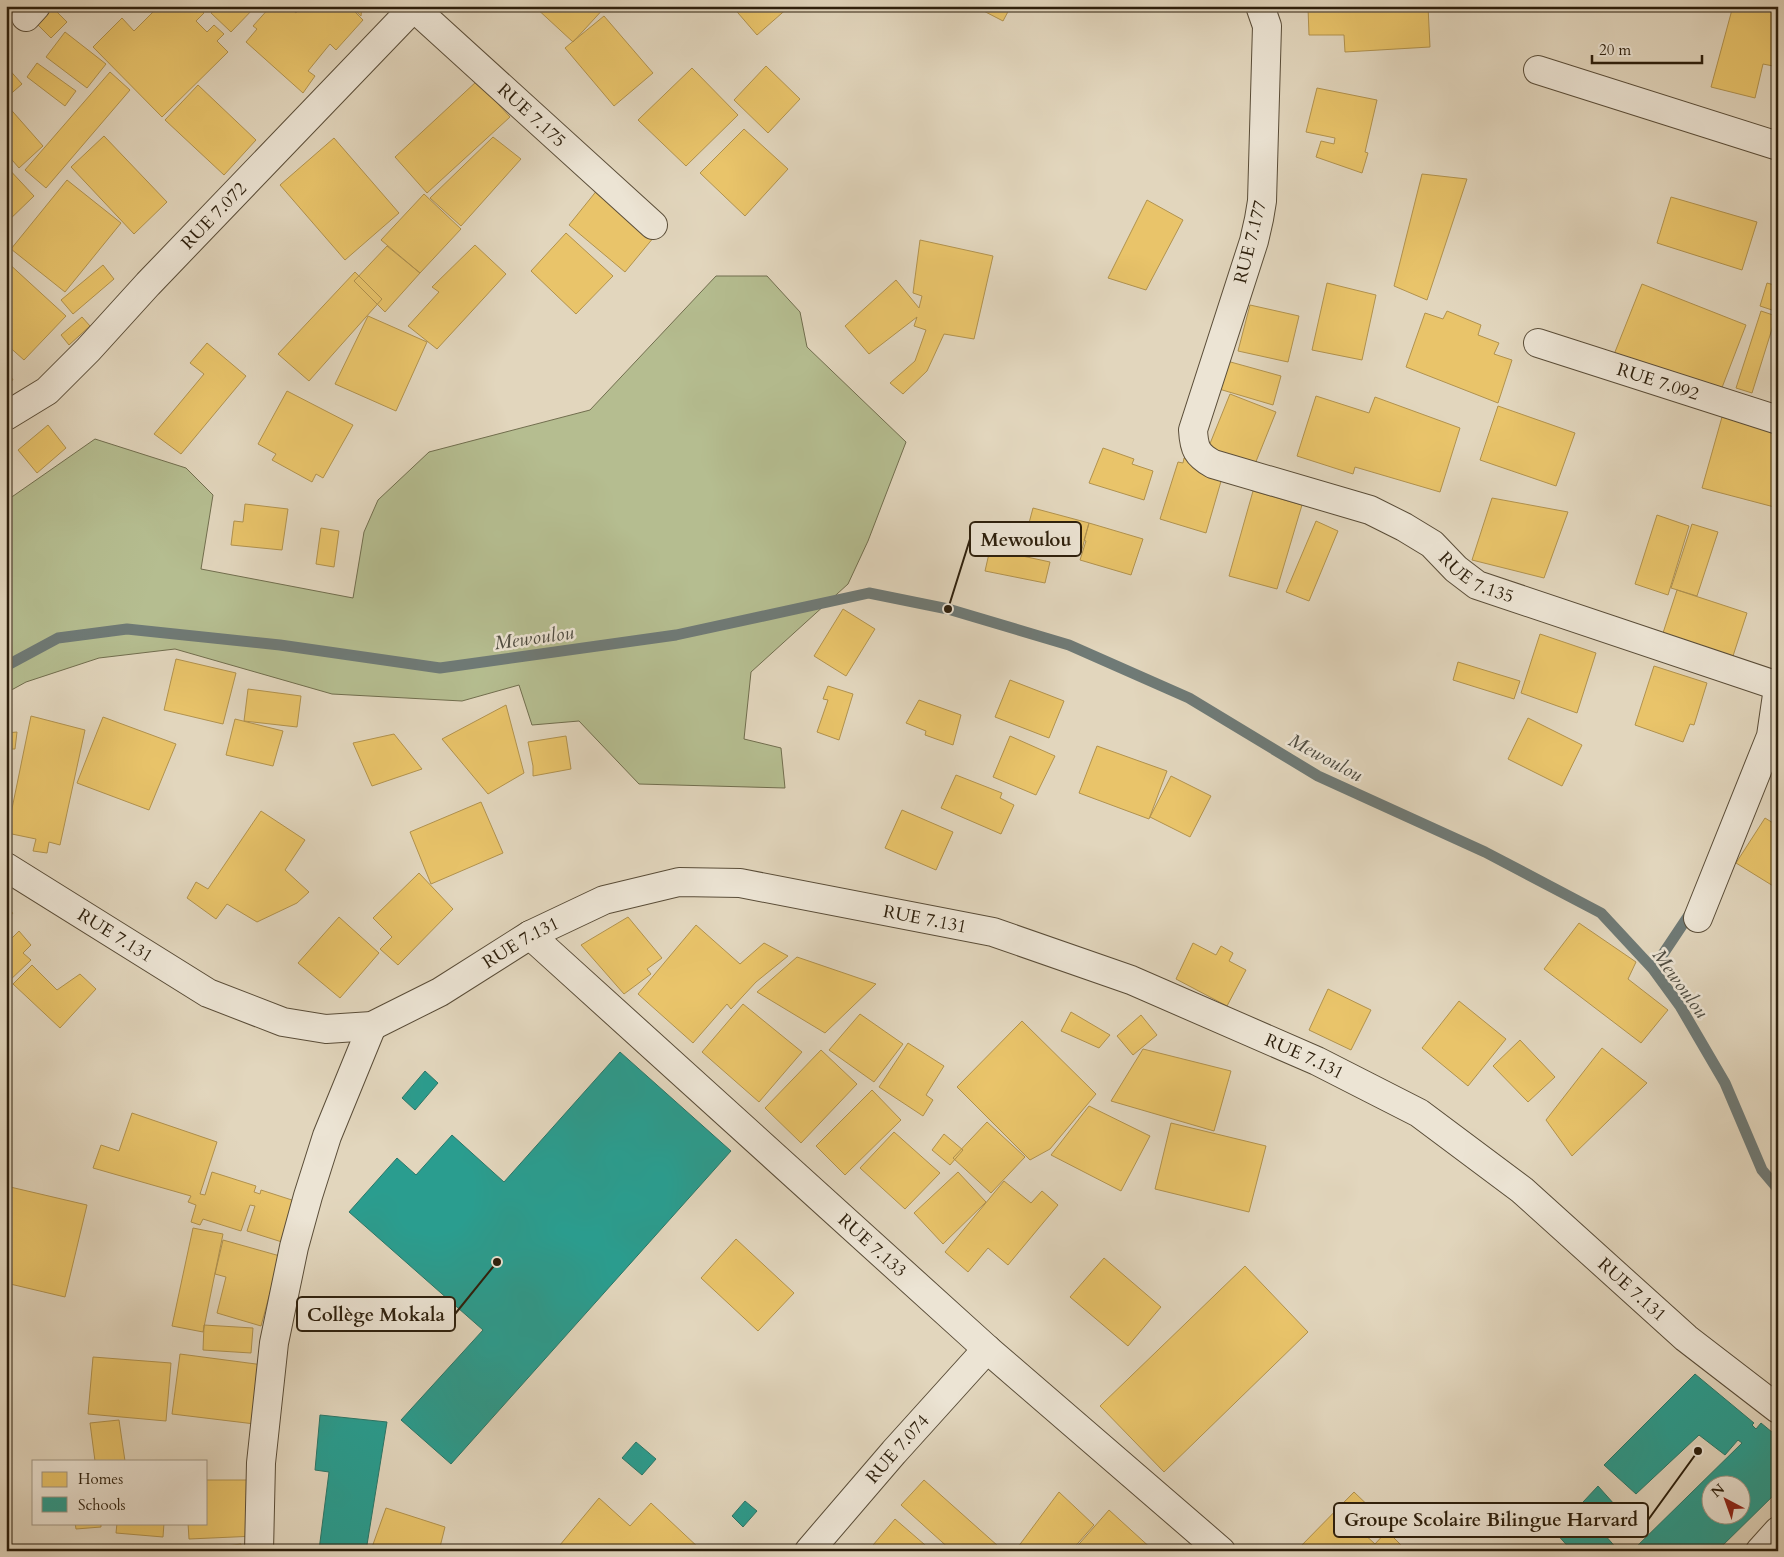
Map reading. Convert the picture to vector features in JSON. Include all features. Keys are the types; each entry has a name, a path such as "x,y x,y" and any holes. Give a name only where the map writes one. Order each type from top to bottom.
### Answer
{"street":[{"name":"RUE 7.177","path":"1193,442 1193,430 1254,241 1262,202 1267,26 1260,6"},
{"name":"RUE 7.175","path":"413,7 653,225"},
{"name":"RUE 7.072","path":"6,416 46,391 88,350 148,284 413,7"},
{"path":"1538,70 1778,146"},
{"name":"RUE 7.092","path":"1538,343 1778,420"},
{"name":"RUE 7.135","path":"1193,442 1200,456 1214,464 1370,510 1396,523 1432,544 1456,569 1477,585 1778,687"},
{"path":"1698,918 1771,736 1778,687"},
{"name":"RUE 7.131","path":"6,867 208,992 283,1022 326,1029 372,1026 440,992 530,935 604,900 679,882 740,883 993,932 1131,980 1318,1061 1419,1113 1522,1190 1686,1338 1778,1409"},
{"name":"RUE 7.133","path":"530,935 987,1349 1221,1551"},
{"path":"259,1551 261,1463 274,1343 292,1257 308,1196 327,1136 372,1026"},
{"name":"RUE 7.074","path":"809,1551 894,1452 987,1349"},
{"path":"1760,1551 1778,1531"}],"green space":[{"path":"716,276 767,276 800,312 807,347 906,442 868,541 848,584 751,672 744,739 781,748 785,788 639,784 579,721 532,725 519,685 462,701 332,694 175,649 99,658 26,682 6,693 6,501 95,439 186,468 213,495 201,569 353,598 364,532 378,500 429,452 590,410"}],"building: Homes":[{"path":"39,6 51,6 67,22 51,38 30,17"},
{"path":"159,6 197,6 204,13 196,21 207,32 214,25 224,34 217,41 228,52 162,117 93,47 122,18 134,31"},
{"path":"217,6 256,6 231,32 211,13"},
{"path":"271,6 288,6 296,13 301,6 349,6 363,20 336,50 330,44 308,71 315,76 303,93 246,42 257,29 253,26"},
{"path":"350,6 362,6 361,16"},
{"path":"534,6 606,6 573,42"},
{"path":"732,6 790,6 757,35"},
{"path":"974,6 1011,6 1003,21"},
{"path":"1343,6 1428,6 1430,47 1345,52 1344,35 1309,35 1308,8 1343,8"},
{"path":"1733,6 1778,6 1778,67 1763,64 1755,98 1711,87"},
{"path":"604,16 653,73 614,106 565,48"},
{"path":"65,32 106,64 87,88 46,57"},
{"path":"37,63 76,91 65,106 27,77"},
{"path":"6,66 22,84 6,98"},
{"path":"766,66 800,99 768,133 734,100"},
{"path":"692,68 738,115 686,166 638,120"},
{"path":"110,72 130,90 46,188 25,170"},
{"path":"477,81 510,117 427,193 395,157"},
{"path":"198,85 256,140 224,175 165,120"},
{"path":"1317,88 1377,100 1365,152 1368,153 1362,173 1316,157 1321,141 1334,144 1335,138 1306,132"},
{"path":"6,104 43,146 19,168 6,153"},
{"path":"744,129 788,169 745,216 700,173"},
{"path":"104,136 167,202 134,234 71,167"},
{"path":"493,137 521,159 461,226 430,198"},
{"path":"334,138 399,213 345,260 280,185"},
{"path":"6,166 34,196 6,223"},
{"path":"1422,174 1467,179 1427,300 1394,286"},
{"path":"67,180 121,223 65,292 11,249"},
{"path":"598,189 654,237 625,272 569,225"},
{"path":"424,194 461,229 420,273 381,240"},
{"path":"1671,197 1757,222 1742,270 1657,243"},
{"path":"1147,200 1183,220 1146,290 1108,278"},
{"path":"566,233 613,276 576,314 531,271"},
{"path":"920,240 993,256 974,339 944,334 927,371 903,394 890,383 915,361 926,330 914,326 917,317 869,354 845,326 896,280 919,308 922,296 913,293"},
{"path":"475,245 506,274 437,349 408,326 439,292 432,287"},
{"path":"387,246 420,273 385,312 354,281"},
{"path":"6,261 66,316 24,360 6,344"},
{"path":"103,265 114,279 73,314 61,300"},
{"path":"355,272 382,299 309,381 278,354"},
{"path":"1327,283 1376,295 1362,360 1312,350"},
{"path":"1767,283 1778,286 1778,312 1760,306"},
{"path":"1642,284 1746,325 1718,398 1613,357"},
{"path":"1250,305 1299,316 1288,362 1238,351"},
{"path":"1447,311 1481,325 1478,335 1499,343 1494,354 1512,360 1498,403 1406,367 1425,313 1443,319"},
{"path":"1761,311 1776,316 1752,393 1736,388"},
{"path":"368,316 427,342 396,411 335,384"},
{"path":"82,317 90,326 69,345 61,335"},
{"path":"207,343 246,376 181,454 154,434 204,374 190,363"},
{"path":"1227,361 1281,376 1273,405 1219,389"},
{"path":"6,368 13,380 6,384"},
{"path":"287,391 353,425 323,478 316,474 312,482 272,460 276,454 258,444"},
{"path":"1230,394 1276,412 1251,474 1205,456"},
{"path":"1316,396 1369,413 1375,397 1460,428 1440,492 1355,467 1353,474 1297,456"},
{"path":"1498,406 1575,433 1556,486 1480,460"},
{"path":"1722,417 1778,432 1778,508 1702,488"},
{"path":"48,425 66,448 37,473 18,450"},
{"path":"1103,448 1134,459 1132,464 1153,471 1144,500 1089,483"},
{"path":"1184,458 1224,471 1206,533 1160,519 1178,462 1183,463"},
{"path":"1253,491 1302,505 1277,589 1229,576"},
{"path":"1492,498 1568,512 1544,578 1472,560"},
{"path":"245,504 288,509 282,550 231,545 234,521 243,522"},
{"path":"1033,508 1089,523 1081,553 1025,538"},
{"path":"1657,515 1689,526 1668,595 1635,584"},
{"path":"1316,521 1338,531 1309,601 1286,592"},
{"path":"1089,523 1143,539 1131,575 1080,560"},
{"path":"1692,524 1718,532 1697,596 1671,588"},
{"path":"321,528 339,531 334,567 316,564"},
{"path":"990,549 1050,562 1045,583 985,571"},
{"path":"1677,590 1747,613 1733,656 1663,633"},
{"path":"843,609 875,629 846,676 814,656"},
{"path":"1540,634 1596,653 1577,713 1521,693"},
{"path":"176,659 236,673 223,724 164,710"},
{"path":"1458,662 1520,681 1514,699 1453,680"},
{"path":"1654,666 1707,683 1694,725 1690,724 1683,742 1635,725"},
{"path":"1010,680 1064,701 1049,738 995,717"},
{"path":"828,686 853,694 839,740 817,732 828,700 823,699"},
{"path":"248,689 301,696 297,727 244,721"},
{"path":"919,700 961,715 953,745 925,735 926,731 906,723"},
{"path":"506,705 524,773 488,794 442,739"},
{"path":"31,716 85,730 60,845 49,842 47,853 33,851 36,839 7,833"},
{"path":"103,717 176,744 149,810 77,783"},
{"path":"1528,718 1582,745 1562,786 1508,759"},
{"path":"235,719 283,731 273,766 226,755"},
{"path":"17,732 15,749 9,749 6,769 6,733"},
{"path":"394,734 422,769 372,786 353,743"},
{"path":"566,736 571,769 533,776 528,742"},
{"path":"1010,736 1055,756 1036,795 993,777"},
{"path":"1097,746 1167,771 1149,819 1079,793"},
{"path":"956,775 1002,793 1000,798 1014,805 1001,834 941,808"},
{"path":"1171,776 1211,796 1190,837 1150,817"},
{"path":"481,802 503,853 431,884 410,832"},
{"path":"902,810 953,832 936,870 885,848"},
{"path":"261,811 305,840 285,870 309,892 297,903 257,922 227,904 216,919 187,898 196,882 208,889"},
{"path":"1765,818 1778,826 1778,889 1736,863"},
{"path":"419,873 453,909 398,965 380,949 392,937 373,918"},
{"path":"6,908 13,913 6,921"},
{"path":"339,917 379,953 340,998 298,963"},
{"path":"628,917 662,958 647,969 651,974 624,994 581,945"},
{"path":"1579,923 1636,962 1628,979 1668,1010 1641,1043 1544,969"},
{"path":"696,925 740,964 764,943 788,956 756,982 731,1009 727,1004 693,1043 638,994"},
{"path":"19,931 31,945 23,953 31,960 6,984 6,944"},
{"path":"1193,943 1216,955 1221,946 1233,953 1229,961 1246,970 1227,1006 1176,979"},
{"path":"797,957 876,984 825,1033 757,992"},
{"path":"32,965 57,990 80,974 96,989 60,1028 13,984"},
{"path":"1328,989 1371,1010 1351,1050 1309,1030"},
{"path":"1459,1001 1506,1039 1468,1086 1422,1048"},
{"path":"743,1004 802,1052 759,1102 702,1052"},
{"path":"1071,1012 1110,1035 1099,1048 1061,1031"},
{"path":"860,1014 903,1044 874,1082 829,1050"},
{"path":"1141,1015 1157,1035 1133,1055 1117,1036"},
{"path":"1022,1021 1096,1094 1050,1149 1030,1160 957,1087"},
{"path":"1520,1040 1555,1077 1528,1102 1493,1066"},
{"path":"908,1043 944,1066 926,1095 933,1100 923,1116 879,1087"},
{"path":"1602,1048 1647,1083 1572,1156 1546,1120"},
{"path":"1143,1049 1231,1071 1214,1131 1111,1101"},
{"path":"821,1050 857,1084 801,1143 765,1108"},
{"path":"872,1090 901,1120 845,1175 816,1146"},
{"path":"1089,1106 1150,1136 1121,1191 1051,1155"},
{"path":"132,1113 217,1142 200,1194 205,1195 212,1172 256,1186 254,1192 260,1194 261,1190 295,1201 282,1242 247,1231 255,1206 250,1205 241,1231 203,1219 200,1225 191,1222 196,1205 188,1202 191,1196 93,1168 101,1145 119,1151"},
{"path":"987,1122 1025,1157 991,1193 953,1158"},
{"path":"1171,1123 1266,1146 1249,1212 1155,1189"},
{"path":"894,1132 940,1173 905,1209 860,1168"},
{"path":"944,1134 963,1150 950,1165 932,1150"},
{"path":"958,1172 986,1202 943,1244 914,1213"},
{"path":"1004,1181 1031,1203 1042,1191 1058,1205 1008,1265 988,1248 968,1272 945,1252"},
{"path":"6,1186 87,1205 65,1297 6,1283"},
{"path":"193,1228 223,1234 203,1332 172,1326"},
{"path":"736,1239 794,1293 758,1331 701,1278"},
{"path":"223,1240 280,1256 261,1326 217,1313 226,1277 215,1274"},
{"path":"1104,1258 1161,1307 1128,1346 1070,1297"},
{"path":"1245,1266 1308,1332 1164,1472 1100,1406"},
{"path":"204,1325 253,1328 251,1353 203,1350"},
{"path":"180,1354 271,1366 263,1425 172,1414"},
{"path":"93,1357 171,1363 166,1421 88,1414"},
{"path":"119,1420 125,1460 95,1460 90,1423"},
{"path":"208,1480 258,1480 256,1536 189,1539 188,1524 208,1524"},
{"path":"924,1480 998,1546 994,1551 952,1551 901,1505"},
{"path":"1059,1492 1094,1525 1071,1551 1015,1551"},
{"path":"1354,1492 1378,1515 1362,1532 1375,1544 1387,1531 1407,1551 1299,1551 1298,1549"},
{"path":"599,1498 630,1526 651,1503 700,1549 698,1551 555,1551"},
{"path":"386,1508 445,1527 439,1551 371,1550"},
{"path":"1109,1510 1154,1551 1073,1551"},
{"path":"895,1519 932,1551 868,1551"},
{"path":"75,1524 101,1524 101,1527 76,1529"},
{"path":"117,1524 164,1524 163,1537 116,1533"},
{"path":"241,1544 241,1551 186,1551"}],"building: Schools":[{"path":"620,1052 731,1151 451,1464 401,1420 483,1330 349,1212 397,1158 416,1175 452,1135 504,1182"},
{"path":"425,1071 438,1083 415,1110 402,1098"},
{"path":"1695,1374 1754,1423 1752,1425 1756,1429 1761,1423 1778,1437 1778,1491 1752,1517 1752,1474 1710,1474 1742,1443 1738,1440 1725,1455 1699,1435 1636,1494 1604,1465"},
{"path":"320,1415 387,1422 366,1551 304,1551 304,1549 319,1550 329,1472 315,1470"},
{"path":"636,1442 656,1459 642,1475 622,1458"},
{"path":"1702,1482 1702,1524 1744,1524 1717,1551 1632,1551"},
{"path":"1598,1486 1623,1514 1604,1534 1619,1551 1572,1551 1555,1532"},
{"path":"745,1501 757,1511 743,1527 732,1516"}],"waterway":[{"name":"Mewoulou","path":"6,666 58,638 127,629 280,645 440,668 676,635 869,593 948,609 1069,645 1189,698 1318,776 1485,852 1601,913 1653,969 1680,1006 1725,1083 1762,1170 1778,1189"},
{"path":"1653,969 1693,909"}],"place":[{"name":"Mewoulou","path":"948,609"},
{"name":"Collège Mokala","path":"497,1262"},
{"name":"Groupe Scolaire Bilingue Harvard","path":"1698,1451"}]}
